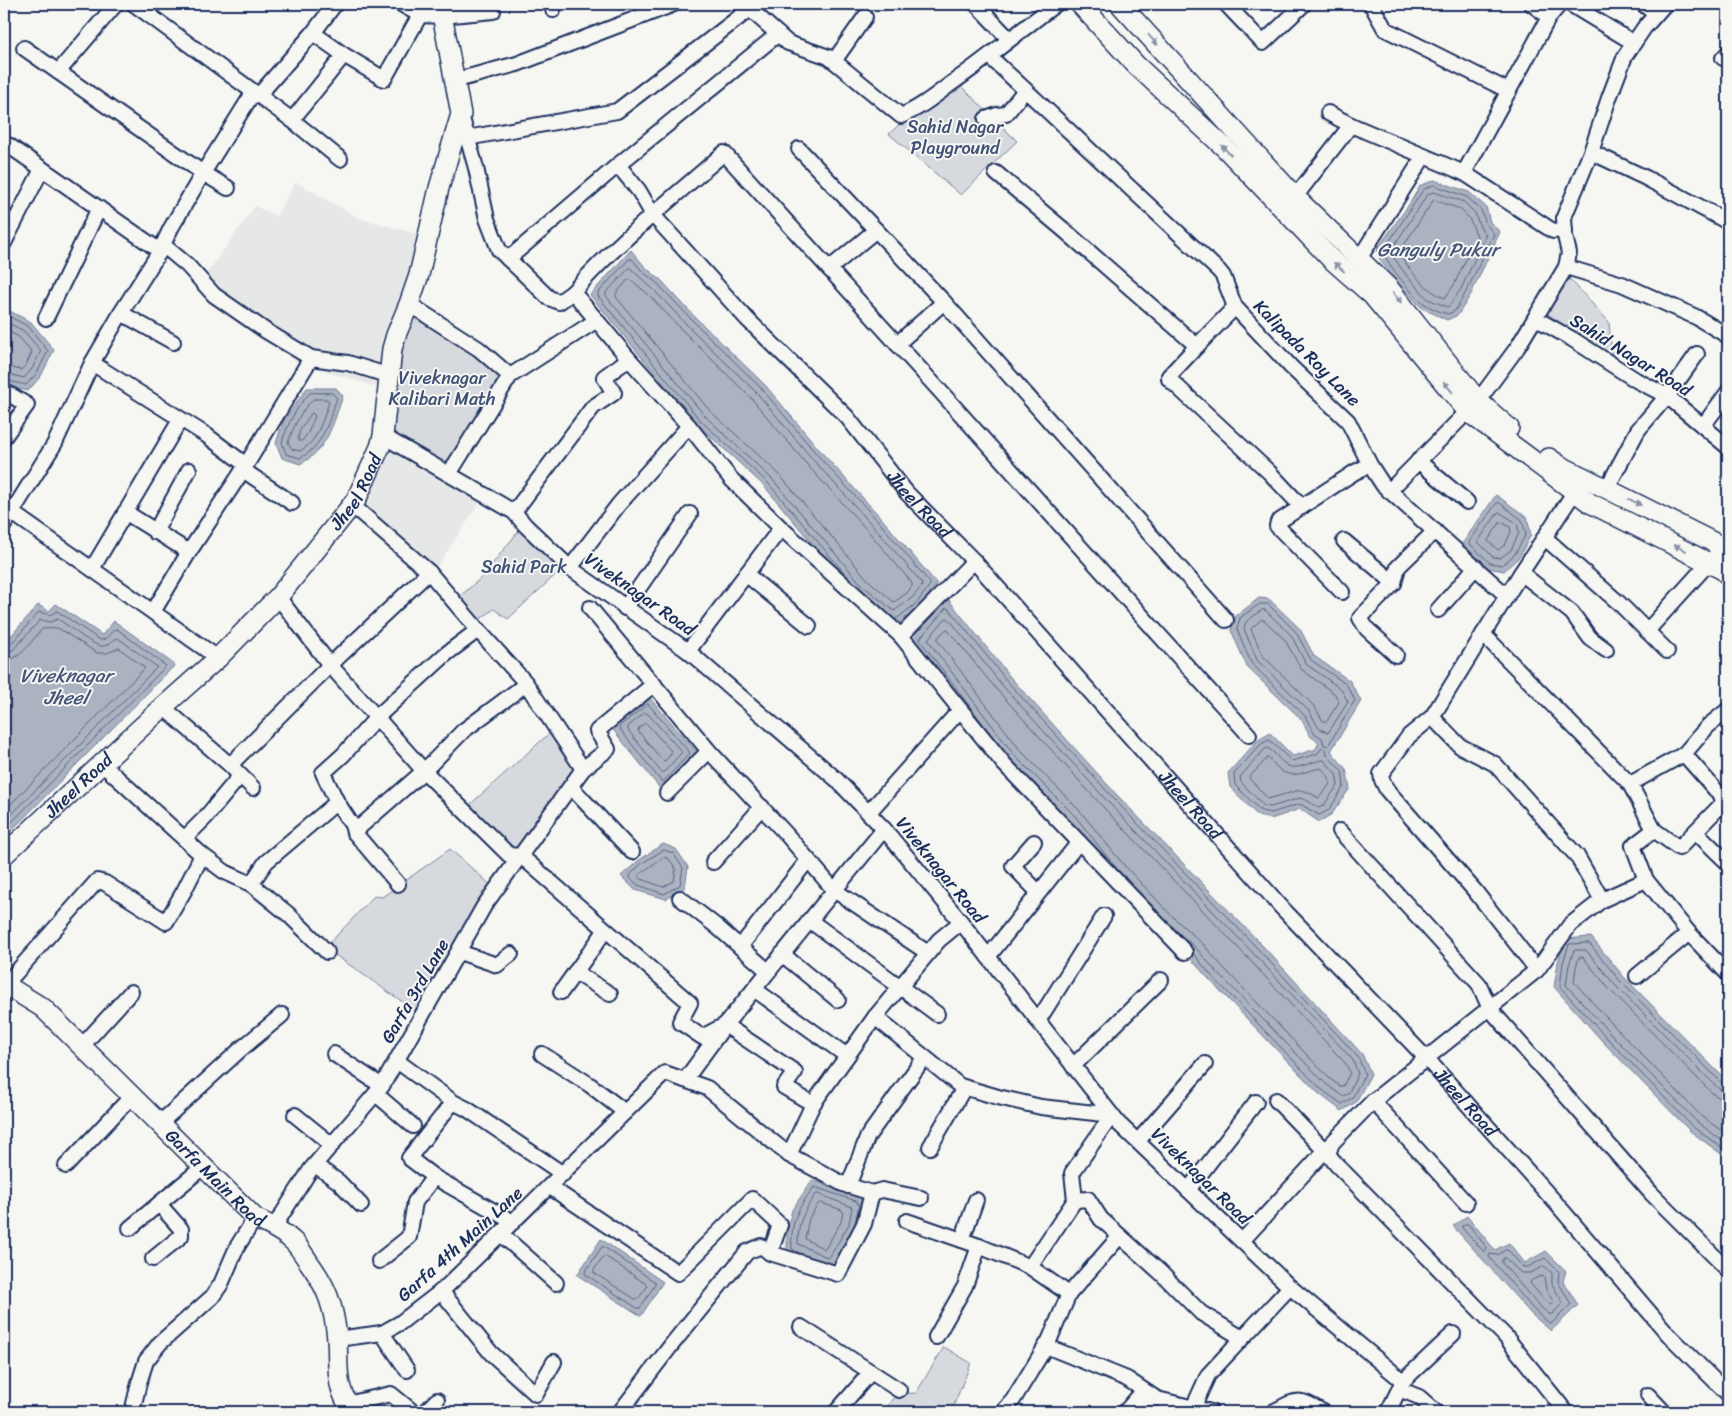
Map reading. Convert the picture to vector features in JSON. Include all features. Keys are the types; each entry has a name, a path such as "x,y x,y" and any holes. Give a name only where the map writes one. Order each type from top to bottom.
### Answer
{"main road":[{"path":"1080,4 1136,65 1225,148 1330,258 1372,295 1473,406 1590,503 1720,569"},
{"path":"1120,4 1295,197 1388,287 1473,406 1559,465 1725,549"},
{"name":"Jheel Road","path":"4,855 218,658 278,597 353,506 380,447 383,436 392,349 419,275 435,205 461,114 453,81 441,10"},
{"name":"Garfa Main Road","path":"4,985 43,1008 255,1218 274,1227 295,1243 322,1280 334,1311 337,1339 337,1378 350,1408"}],"street":[{"path":"58,72 116,4"},
{"path":"134,4 292,120 340,159"},
{"path":"4,525 8,510 55,443 92,363 121,312 162,248 171,228 203,174 256,94 313,33 335,4"},
{"path":"401,4 420,15 441,10 493,11"},
{"path":"453,81 517,64 674,4"},
{"path":"976,4 1009,40"},
{"path":"467,138 617,111 750,6 788,43 828,57 901,116 913,111 1056,4"},
{"path":"1226,4 1263,43 1304,4"},
{"path":"1371,4 1385,29 1509,91"},
{"path":"1532,4 1549,17"},
{"path":"1464,173 1549,17 1560,4"},
{"path":"1570,4 1634,44"},
{"path":"1389,491 1473,406 1517,348 1566,267 1569,252 1564,217 1591,152 1622,65 1634,44 1661,9 1643,4"},
{"path":"313,33 344,55 384,78 420,15"},
{"path":"834,61 865,17"},
{"path":"508,259 618,165 778,34"},
{"path":"24,48 203,174 228,188"},
{"path":"292,120 344,55"},
{"name":"Kalipada Roy Lane","path":"989,56 1219,271 1223,276 1235,307 1290,367 1348,421 1370,465 1383,485 1507,596"},
{"path":"986,120 997,115 1006,114 1025,90"},
{"path":"1328,113 1351,125 1464,173 1553,231 1565,230"},
{"path":"461,114 487,219 499,250 549,298 559,302 573,292 589,273 724,153 1249,735"},
{"path":"1295,197 1351,125"},
{"path":"8,145 99,208 188,265 214,295 266,331 311,358 348,363 390,376"},
{"path":"799,149 944,302 1226,620"},
{"path":"1591,152 1646,178 1728,222"},
{"path":"1359,259 1424,156"},
{"name":"Jheel Road","path":"618,165 639,191 653,215 746,319 847,417 907,493 974,561 1283,910 1426,1060 1554,1202 1668,1334 1728,1394"},
{"path":"4,243 42,169"},
{"path":"996,173 1197,346"},
{"path":"46,318 99,208"},
{"path":"829,269 876,230"},
{"path":"1566,267 1622,284 1696,317 1728,336"},
{"path":"573,292 629,359 689,426 731,479 781,528 901,636 1004,764 1185,952"},
{"path":"897,344 944,302"},
{"path":"409,304 479,349 510,376"},
{"path":"1235,307 1169,376 1169,379 1269,472 1302,507"},
{"path":"121,312 173,342"},
{"name":"Sahid Nagar Road","path":"1535,318 1636,380 1667,396 1728,447"},
{"path":"449,474 510,376 597,320"},
{"path":"1607,488 1638,430 1667,396 1697,354"},
{"path":"153,612 189,552 245,468 311,358"},
{"path":"514,512 593,407 614,393 604,377 629,359"},
{"path":"92,363 206,435 245,468 292,503"},
{"path":"4,391 27,405 4,438"},
{"path":"1703,426 1728,392"},
{"path":"92,570 180,420"},
{"path":"570,568 619,504 689,426"},
{"name":"Viveknagar Road","path":"383,436 514,512 570,568 688,651 836,779 884,829 961,922 1112,1115 1188,1190 1399,1389 1419,1397 1436,1412"},
{"path":"1418,461 1467,502"},
{"path":"1342,592 1276,526 1278,522 1355,472 1370,465"},
{"path":"155,532 189,470"},
{"path":"1537,970 1475,891 1387,790 1382,780 1382,774 1409,736 1432,716 1521,573 1575,491"},
{"path":"353,506 429,572 526,684 583,769"},
{"path":"8,510 218,658"},
{"path":"125,512 189,552"},
{"path":"625,608 690,514"},
{"path":"688,651 781,528"},
{"path":"1396,655 1367,629 1360,618 1394,583 1398,567 1435,531"},
{"path":"1545,538 1619,603 1667,651"},
{"path":"1344,541 1394,583"},
{"path":"1647,631 1720,569 1725,549"},
{"path":"901,636 974,561"},
{"path":"1438,610 1476,567"},
{"path":"230,765 330,665 429,572"},
{"path":"1521,573 1572,613 1590,638 1606,650"},
{"path":"746,574 809,626"},
{"path":"278,597 330,665 378,716 424,771 509,855 521,856 690,1002 680,1022 702,1037 725,1025"},
{"path":"590,608 709,751 762,807 834,890 928,953"},
{"path":"398,884 354,832 352,825 322,773 343,755 378,716 446,654 478,630"},
{"path":"1483,634 1630,784 1654,830 1679,848 1727,803 1684,754"},
{"path":"354,832 424,771 463,731 526,684"},
{"name":"Garfa 3rd Lane","path":"274,1227 315,1165 379,1090 484,906 583,769 608,749 597,731 654,684"},
{"path":"163,707 230,765 253,788"},
{"path":"869,812 960,710"},
{"path":"1630,784 1684,754 1708,726 1728,710"},
{"path":"1432,716 1460,746 1495,764 1577,856 1602,900"},
{"path":"667,793 709,751"},
{"path":"102,764 202,855 225,872 251,884 288,914 328,952"},
{"path":"184,838 205,818 240,776"},
{"path":"571,787 632,852"},
{"path":"251,884 266,862 337,802"},
{"path":"713,862 762,807"},
{"path":"884,829 725,1025 685,1080 707,1088 789,1155 848,1186 872,1193 882,1190 921,1198"},
{"path":"1654,830 1634,846 1646,880 1689,933 1728,974"},
{"path":"1340,831 1479,984 1490,1009 1651,1193 1728,1270"},
{"path":"1696,832 1728,863"},
{"path":"1034,842 1013,866 1038,892"},
{"path":"988,957 1079,842"},
{"path":"4,985 96,881 105,883 166,922 202,855"},
{"path":"740,947 808,860"},
{"path":"1242,1241 1373,1101 1537,970 1570,924 1602,900 1646,880"},
{"path":"680,898 768,972"},
{"path":"1038,1021 1104,916"},
{"path":"809,920 936,1014"},
{"path":"789,1155 813,1104 874,1017 939,940 961,922"},
{"path":"561,992 605,930"},
{"path":"1637,976 1689,933"},
{"path":"459,952 497,965 511,954"},
{"path":"782,954 838,1000"},
{"path":"575,972 610,994"},
{"path":"1073,1066 1161,980"},
{"path":"754,989 847,1056"},
{"path":"81,1047 131,992"},
{"path":"159,1124 241,1049 282,1015"},
{"path":"874,1017 964,1088 1041,1107 1112,1115 1072,1173 1075,1200 1030,1268"},
{"path":"725,1025 795,1072 784,1087 813,1104"},
{"path":"334,1054 379,1090 413,1126"},
{"path":"542,1054 590,1085 625,1112"},
{"path":"848,1186 868,1136 924,1058"},
{"path":"397,1061 453,1102 468,1109 562,1174"},
{"path":"1138,1141 1205,1064"},
{"name":"Garfa 4th Main Lane","path":"337,1339 382,1333 400,1324 441,1291 665,1073 685,1080"},
{"path":"930,1147 964,1088"},
{"path":"66,1166 131,1097"},
{"path":"1276,1100 1329,1149 1336,1164 1505,1336 1566,1412"},
{"path":"1373,1101 1466,1203"},
{"path":"453,1102 409,1158 434,1177 513,1222"},
{"path":"1188,1190 1256,1102"},
{"path":"294,1116 332,1145"},
{"path":"315,1165 340,1182 361,1205"},
{"path":"130,1228 203,1167"},
{"path":"379,1261 409,1237 415,1202 434,1177"},
{"path":"550,1187 678,1274 752,1200 780,1225 770,1253"},
{"path":"620,1412 747,1252 761,1246 770,1253 838,1274 864,1224 872,1193"},
{"path":"1075,1200 1088,1199 1101,1219 1201,1312 1242,1338"},
{"path":"962,1240 976,1200"},
{"path":"153,1259 181,1236 182,1232 159,1204"},
{"path":"132,1412 138,1383 146,1361 160,1343 212,1297 221,1284 237,1247 255,1218"},
{"path":"907,1220 979,1246 1030,1268 1070,1294"},
{"path":"501,1234 556,1283"},
{"path":"1003,1412 1013,1400 1046,1346 1070,1294 1120,1236"},
{"path":"936,1337 965,1286 979,1246"},
{"path":"1193,1408 1208,1375 1290,1287"},
{"path":"441,1291 491,1353 536,1394 554,1362"},
{"path":"801,1327 899,1390"},
{"path":"382,1333 407,1370"},
{"path":"1388,1412 1399,1389 1453,1334"},
{"path":"1046,1346 1127,1379 1156,1399"},
{"path":"836,1412 871,1372"},
{"path":"350,1408 391,1394 413,1412"},
{"path":"1648,1395 1664,1412"},
{"path":"1126,1412 1138,1398 1156,1399 1211,1412"},
{"path":"425,1412 437,1400"},
{"path":"1273,1412 1294,1400 1307,1402 1323,1412"}],"shaded area":[{"path":"296,182 358,218 422,235 385,390 301,363 212,300 199,284 255,206 276,216"},
{"path":"385,441 483,498 434,571 361,506"}],"green space":[{"name":"Sahid Nagar Playground","path":"960,85 1017,141 961,195 889,134 904,120"},
{"path":"1567,276 1609,322 1612,355 1540,309"},
{"name":"Viveknagar Kalibari Math","path":"410,310 476,351 511,383 448,471 388,433 396,352"},
{"name":"Sahid Park","path":"521,528 564,567 508,619 494,609 479,620 459,597 482,577"},
{"path":"553,730 579,768 521,850 510,852 464,810"},
{"path":"450,849 492,886 420,1014 325,948 374,896 382,897"},
{"path":"944,1347 971,1363 951,1412 883,1412 896,1394 916,1393"}],"water":[{"name":"Ganguly Pukur","path":"1434,180 1469,192 1486,207 1490,222 1500,232 1471,294 1458,315 1447,320 1422,308 1397,282 1380,260 1377,249 1420,186"},
{"path":"631,250 646,268 661,280 695,317 765,385 937,584 920,606 895,627 854,593 764,486 697,424 590,295"},
{"path":"4,308 31,322 54,350 41,376 28,391 7,386 4,383"},
{"path":"307,388 336,388 343,396 332,426 323,443 317,451 300,464 282,458 276,443 283,422"},
{"path":"1496,495 1527,517 1531,535 1519,557 1504,571 1488,568 1462,544"},
{"path":"1259,598 1269,599 1300,629 1314,656 1350,681 1361,701 1331,751 1346,769 1350,788 1332,814 1319,822 1300,809 1271,819 1258,816 1230,787 1228,773 1257,741 1270,733 1293,756 1316,749 1319,742 1311,737 1301,719 1247,667 1231,630 1236,616"},
{"path":"948,599 1011,678 1117,795 1261,944 1362,1054 1371,1074 1356,1102 1342,1111 1318,1093 1006,763 913,639"},
{"name":"Viveknagar Jheel","path":"56,604 102,635 114,621 175,665 4,838 4,644 38,605 49,611"},
{"path":"648,696 698,753 662,791 611,727"},
{"path":"663,844 676,849 688,867 685,887 666,899 635,890 621,876 638,861"},
{"path":"1591,937 1624,977 1728,1082 1728,1159 1690,1131 1603,1042 1554,987 1558,962 1565,939"},
{"path":"812,1180 860,1196 865,1204 859,1228 831,1272 787,1253 787,1229 792,1210"},
{"path":"1467,1216 1495,1250 1509,1243 1525,1263 1546,1251 1566,1271 1563,1281 1578,1305 1551,1331 1531,1314 1453,1226"},
{"path":"601,1239 663,1282 641,1316 577,1275"}]}
